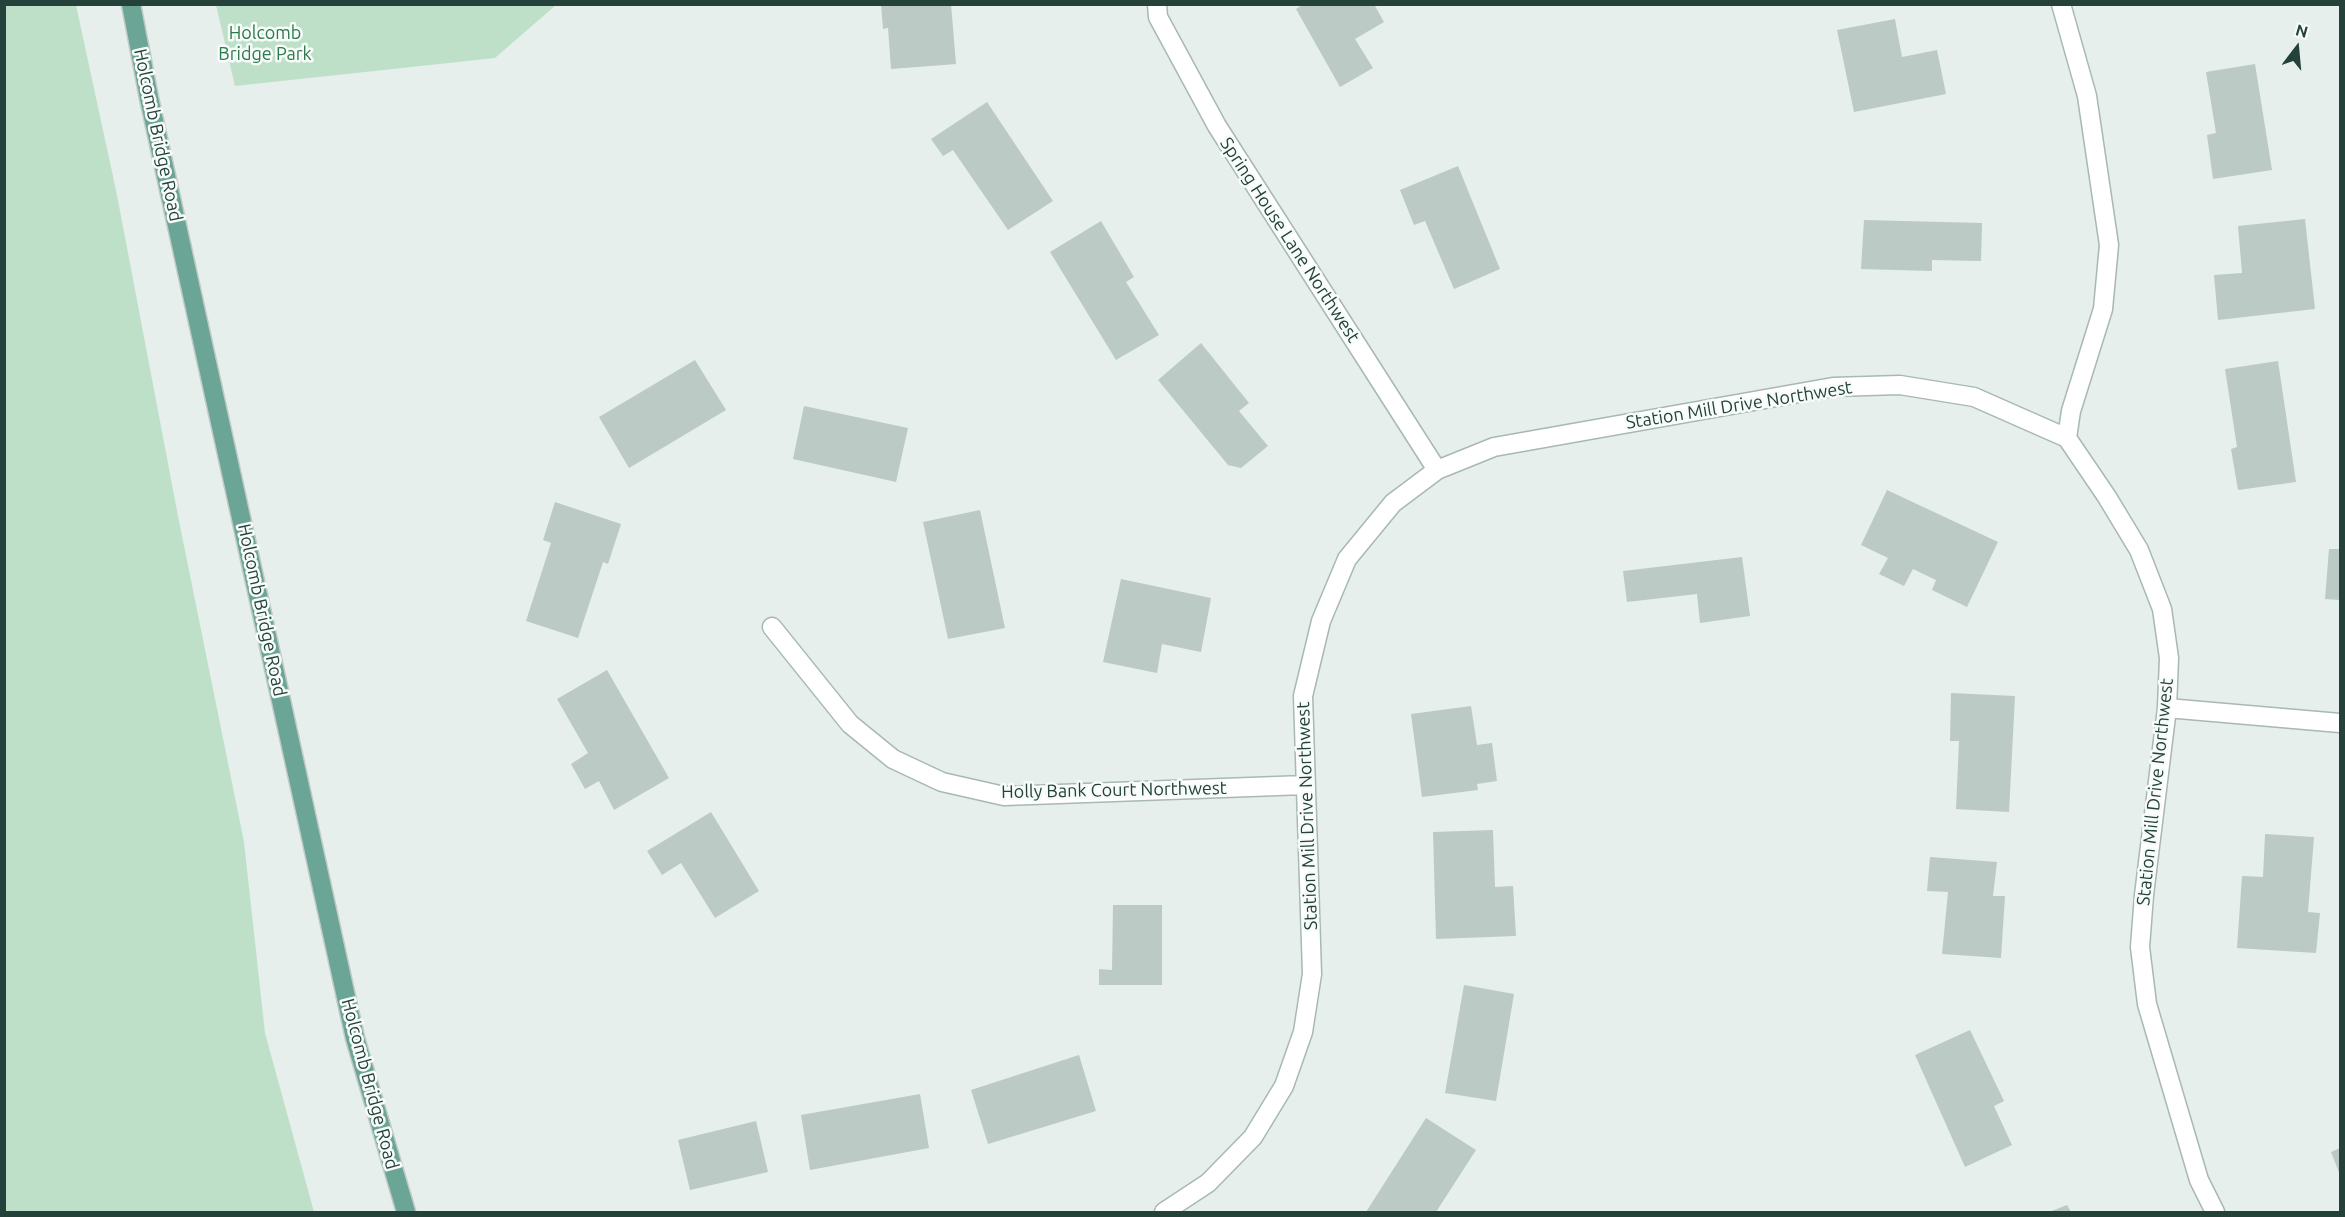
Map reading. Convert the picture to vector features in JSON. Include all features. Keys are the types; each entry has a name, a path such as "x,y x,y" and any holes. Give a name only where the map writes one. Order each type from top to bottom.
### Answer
{"main road":[{"name":"Holcomb Bridge Road","path":"131,4 152,110 355,1038 406,1212"}],"street":[{"name":"Spring House Lane Northwest","path":"1157,4 1158,17 1216,126 1437,470"},
{"path":"2061,4 2087,96 2109,244 2103,309 2071,411 2067,438"},
{"name":"Station Mill Drive Northwest","path":"1164,1212 1209,1183 1253,1137 1284,1086 1303,1032 1312,974 1303,696 1321,621 1347,559 1393,503 1437,470 1494,447 1833,387 1900,385 1974,397 2067,438 2139,550 2162,609 2169,658 2167,708 2140,946 2150,1015 2199,1180 2215,1212"},
{"name":"Holly Bank Court Northwest","path":"772,627 850,724 893,759 942,782 1004,796 1305,785"},
{"path":"2167,708 2340,723"}],"green space":[{"path":"5,4 76,5 117,195 178,516 244,842 265,1033 314,1212 5,1212"},
{"name":"Holcomb Bridge Park","path":"216,4 556,5 495,58 235,86"}],"building":[{"path":"881,4 951,4 956,64 891,69 888,28 883,29"},
{"path":"1304,4 1374,4 1384,22 1355,39 1373,68 1340,87 1296,9"},
{"path":"1895,19 1902,57 1937,50 1946,94 1854,112 1837,30"},
{"path":"2255,64 2272,170 2213,179 2207,135 2216,133 2206,72"},
{"path":"987,102 1053,201 1008,230 953,150 943,156 931,139"},
{"path":"1458,166 1500,269 1454,289 1425,221 1414,225 1400,190"},
{"path":"2305,219 2315,309 2218,320 2214,275 2242,273 2238,226"},
{"path":"1864,220 1982,223 1981,261 1932,260 1932,271 1861,269"},
{"path":"1101,221 1134,277 1126,282 1159,335 1116,360 1050,252"},
{"path":"1201,343 1249,403 1239,411 1268,446 1241,468 1228,465 1158,380"},
{"path":"695,360 726,410 629,468 599,417"},
{"path":"2278,361 2296,482 2238,490 2231,449 2237,447 2225,369"},
{"path":"804,406 908,428 896,482 793,459"},
{"path":"1887,490 1998,542 1967,607 1932,590 1936,580 1913,569 1904,586 1879,574 1888,558 1861,545"},
{"path":"555,502 621,524 608,564 603,562 578,638 526,621 551,543 543,540"},
{"path":"980,510 1005,628 948,639 923,522"},
{"path":"2329,549 2340,549 2340,600 2325,599"},
{"path":"1742,557 1750,616 1700,623 1697,594 1627,602 1623,571"},
{"path":"1121,579 1211,598 1201,652 1162,644 1157,673 1103,662"},
{"path":"607,670 669,778 614,810 599,781 585,789 571,764 588,753 557,699"},
{"path":"1951,693 2015,696 2009,812 1956,809 1959,741 1950,741"},
{"path":"1471,706 1477,745 1492,743 1497,781 1477,784 1478,790 1422,797 1411,714"},
{"path":"711,812 759,891 715,918 681,863 662,875 647,851"},
{"path":"1493,830 1495,887 1513,886 1516,936 1436,939 1433,832"},
{"path":"2265,834 2314,837 2308,912 2320,913 2316,953 2237,948 2242,876 2263,877"},
{"path":"1930,857 1997,862 1993,896 2005,896 2001,958 1942,954 1948,892 1927,891"},
{"path":"1113,905 1162,905 1162,985 1099,985 1099,969 1112,970"},
{"path":"1464,985 1514,994 1496,1101 1445,1093"},
{"path":"1970,1030 2004,1101 1994,1106 2012,1145 1965,1167 1915,1055"},
{"path":"1079,1055 1096,1111 988,1144 971,1090"},
{"path":"920,1094 929,1148 810,1170 801,1115"},
{"path":"1426,1118 1476,1150 1436,1212 1366,1212"},
{"path":"756,1121 768,1172 690,1190 678,1140"},
{"path":"2340,1148 2340,1175 2331,1152"},
{"path":"2067,1205 2071,1212 2049,1212"}]}
